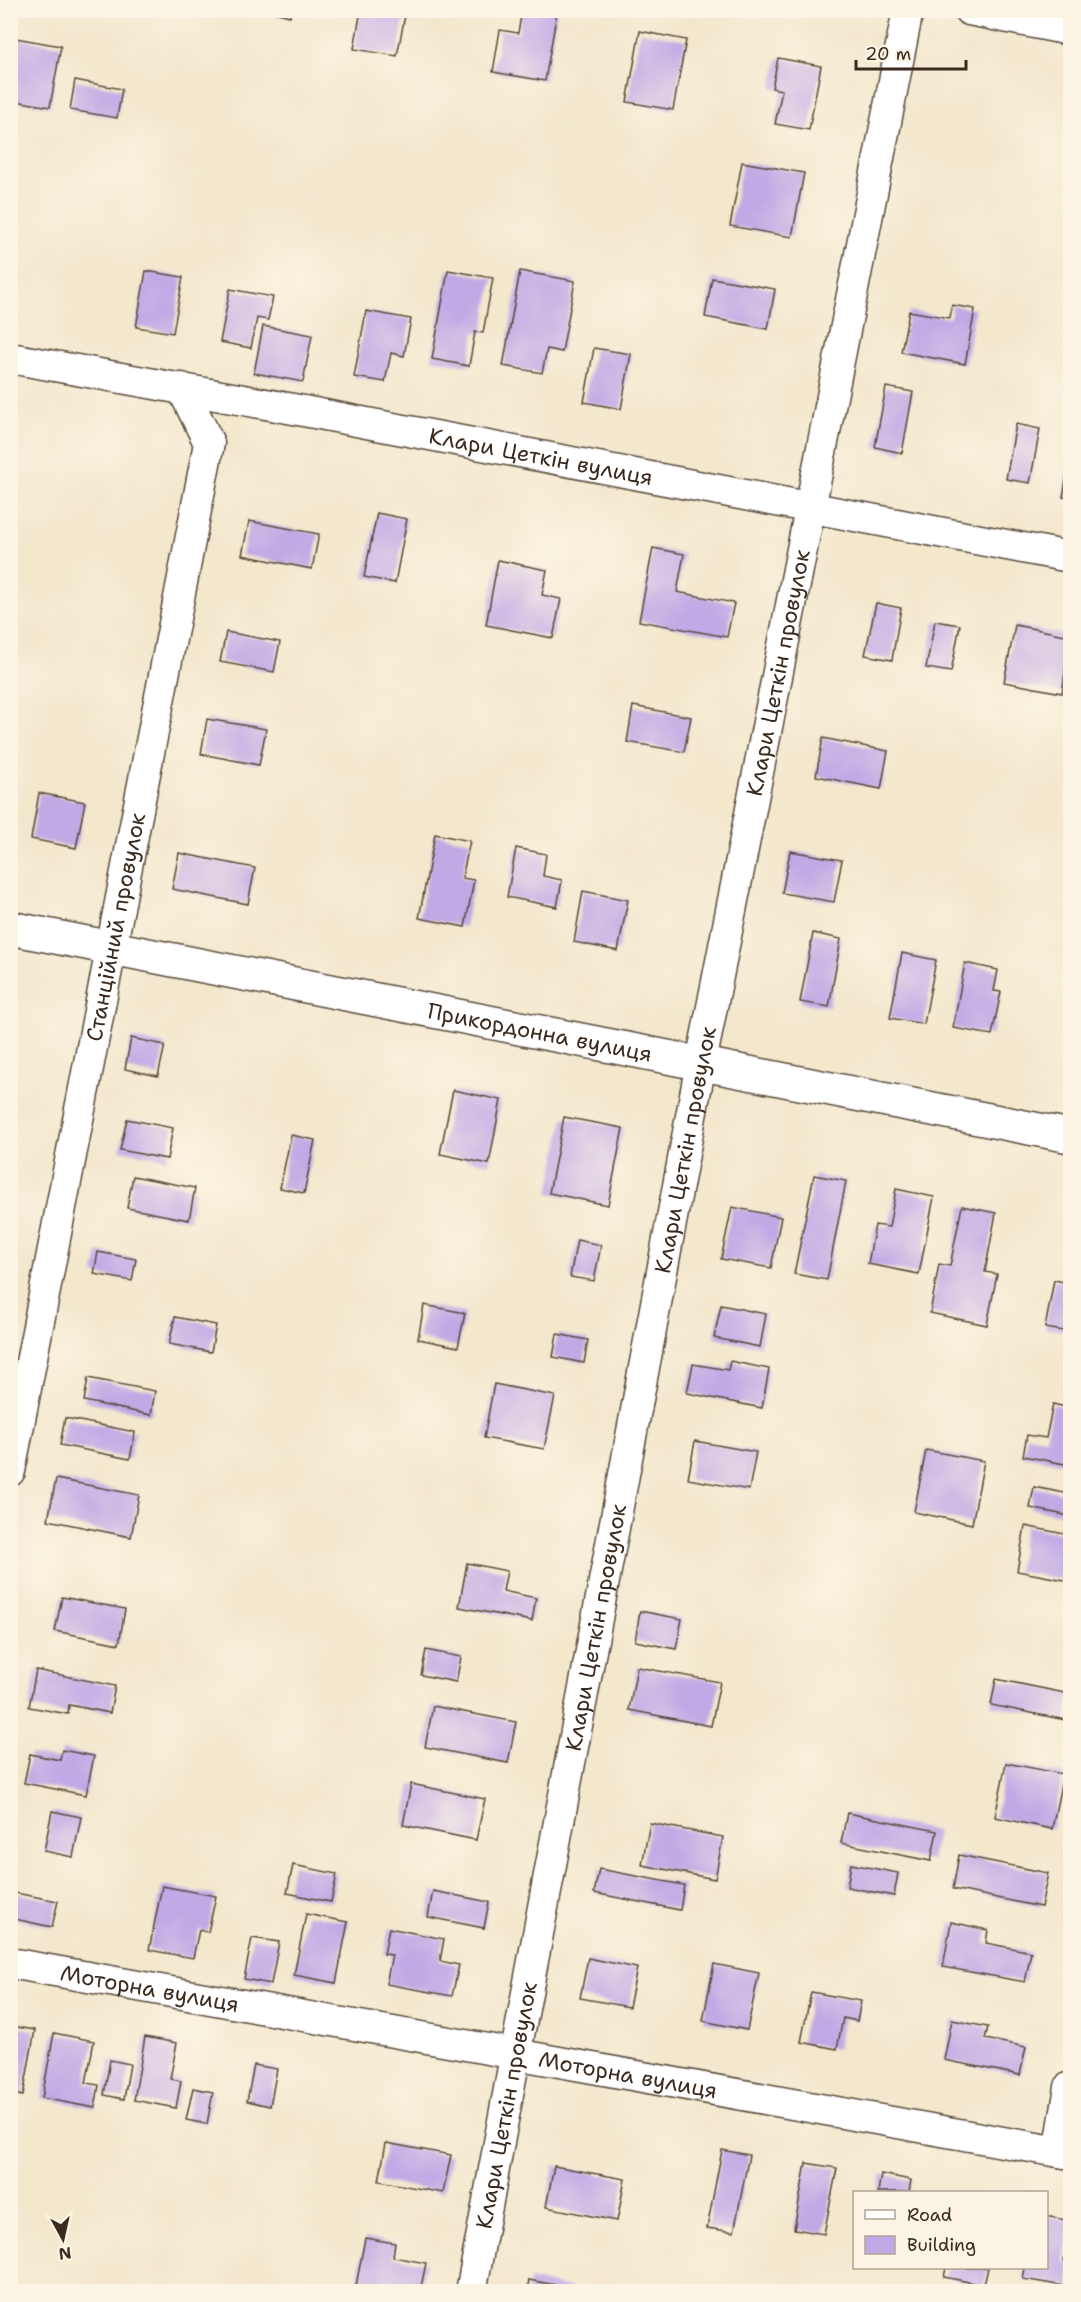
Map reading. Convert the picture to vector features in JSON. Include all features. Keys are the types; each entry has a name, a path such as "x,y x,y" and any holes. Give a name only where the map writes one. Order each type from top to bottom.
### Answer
{"street":[{"name":"Клари Цеткін провулок","path":"471,2292 701,1064 908,10"},
{"path":"969,10 1071,30"},
{"name":"Клари Цеткін вулиця","path":"10,358 182,388 1071,557"},
{"name":"Станційний провулок","path":"10,1471 209,443 182,388"},
{"name":"Прикордонна вулиця","path":"10,928 1071,1136"},
{"name":"Моторна вулиця","path":"10,1963 1065,2153"},
{"path":"1065,2153 1071,2086"}],"building":[{"path":"265,10 291,10 290,16"},
{"path":"361,10 406,10 397,56 354,49"},
{"path":"522,10 557,12 545,81 493,72 500,30 518,33"},
{"path":"640,31 686,40 673,110 627,102"},
{"path":"10,37 61,46 50,107 10,100"},
{"path":"778,58 821,66 809,130 775,124 782,90 772,88"},
{"path":"75,80 122,89 117,118 70,110"},
{"path":"742,162 804,173 792,237 730,226"},
{"path":"448,270 493,278 483,333 475,332 469,366 432,359"},
{"path":"146,271 183,277 173,333 136,327"},
{"path":"520,271 575,281 562,352 547,349 542,373 503,366"},
{"path":"712,278 775,289 768,329 705,317"},
{"path":"230,289 273,297 268,320 257,318 251,348 220,342"},
{"path":"952,305 975,309 965,364 901,352 909,311 950,318"},
{"path":"366,311 411,319 404,356 391,353 385,382 354,377"},
{"path":"263,326 312,335 303,382 254,373"},
{"path":"594,348 631,354 621,409 584,402"},
{"path":"886,387 913,392 902,453 875,447"},
{"path":"1016,424 1040,429 1030,483 1006,479"},
{"path":"1070,464 1070,498 1063,497"},
{"path":"377,513 407,519 395,583 364,577"},
{"path":"249,521 319,534 312,569 242,555"},
{"path":"653,548 684,554 677,592 734,603 727,637 639,621"},
{"path":"498,560 547,570 542,595 561,599 553,638 486,625"},
{"path":"876,603 901,608 892,660 865,655"},
{"path":"935,621 960,625 951,672 926,668"},
{"path":"1015,625 1070,636 1062,693 1004,682"},
{"path":"226,632 280,642 274,672 220,662"},
{"path":"633,706 691,717 684,752 627,742"},
{"path":"207,719 266,729 259,765 201,754"},
{"path":"823,738 888,751 881,789 816,776"},
{"path":"39,793 85,802 76,848 31,839"},
{"path":"435,834 470,841 462,878 474,880 465,927 419,918"},
{"path":"516,848 546,854 543,876 562,880 557,907 507,897"},
{"path":"790,851 842,860 834,902 782,893"},
{"path":"179,853 255,868 248,904 172,889"},
{"path":"583,891 628,900 618,951 574,942"},
{"path":"813,933 841,939 829,1007 800,1002"},
{"path":"902,953 936,960 924,1024 890,1018"},
{"path":"965,963 998,970 994,991 1001,992 992,1035 953,1028"},
{"path":"131,1038 165,1045 158,1076 125,1069"},
{"path":"453,1090 501,1100 489,1164 440,1154"},
{"path":"564,1117 623,1128 608,1205 549,1193"},
{"path":"127,1119 173,1128 167,1159 120,1150"},
{"path":"291,1135 315,1140 304,1193 280,1188"},
{"path":"814,1175 846,1181 827,1280 794,1274"},
{"path":"133,1176 195,1188 189,1220 127,1208"},
{"path":"896,1189 934,1197 919,1274 868,1264 875,1225 889,1227"},
{"path":"962,1206 996,1213 985,1272 997,1274 987,1325 930,1313 939,1264 950,1266"},
{"path":"732,1207 781,1217 771,1268 721,1259"},
{"path":"577,1240 601,1245 594,1281 570,1277"},
{"path":"98,1252 136,1259 132,1281 94,1274"},
{"path":"1054,1280 1070,1283 1070,1332 1045,1328"},
{"path":"424,1305 465,1313 458,1347 418,1339"},
{"path":"721,1305 766,1314 760,1347 714,1338"},
{"path":"175,1317 216,1325 211,1352 169,1344"},
{"path":"557,1334 588,1340 584,1363 553,1357"},
{"path":"730,1361 769,1369 762,1408 687,1393 693,1364 728,1370"},
{"path":"88,1378 155,1391 151,1415 84,1401"},
{"path":"494,1384 555,1396 544,1449 484,1438"},
{"path":"1053,1404 1070,1408 1070,1465 1023,1456 1027,1435 1046,1438"},
{"path":"65,1418 135,1432 130,1459 60,1445"},
{"path":"695,1441 756,1452 749,1490 688,1479"},
{"path":"926,1450 984,1461 972,1524 914,1512"},
{"path":"56,1479 139,1495 131,1537 48,1520"},
{"path":"1034,1487 1070,1494 1070,1516 1030,1508"},
{"path":"1025,1526 1070,1535 1070,1581 1017,1571"},
{"path":"467,1563 507,1571 503,1591 536,1598 532,1621 459,1607"},
{"path":"62,1597 125,1609 119,1644 55,1631"},
{"path":"640,1611 682,1619 676,1649 635,1641"},
{"path":"426,1650 461,1657 456,1682 421,1675"},
{"path":"637,1667 720,1682 711,1726 629,1710"},
{"path":"36,1670 115,1686 110,1713 69,1705 68,1714 29,1707"},
{"path":"996,1679 1070,1694 1066,1720 991,1705"},
{"path":"433,1706 516,1722 508,1763 425,1747"},
{"path":"62,1750 94,1756 86,1795 24,1783 30,1754 60,1760"},
{"path":"1006,1763 1063,1774 1052,1829 995,1817"},
{"path":"411,1784 485,1799 476,1840 403,1825"},
{"path":"52,1811 81,1817 73,1857 44,1851"},
{"path":"847,1813 937,1831 931,1861 841,1843"},
{"path":"650,1823 723,1837 715,1879 642,1865"},
{"path":"959,1855 1048,1873 1041,1907 953,1889"},
{"path":"851,1864 898,1873 894,1896 847,1887"},
{"path":"293,1865 337,1874 331,1902 287,1893"},
{"path":"599,1869 684,1885 680,1910 594,1893"},
{"path":"162,1886 216,1896 208,1932 199,1930 193,1958 149,1950"},
{"path":"433,1891 489,1902 484,1928 428,1917"},
{"path":"10,1892 58,1901 52,1927 10,1918"},
{"path":"306,1914 348,1922 336,1983 294,1975"},
{"path":"951,1922 988,1930 986,1943 1031,1952 1025,1982 943,1967"},
{"path":"389,1928 444,1939 440,1961 459,1965 452,1996 386,1984 392,1955 384,1954"},
{"path":"252,1938 279,1942 271,1984 244,1979"},
{"path":"588,1958 637,1968 629,2007 580,1998"},
{"path":"714,1964 759,1973 747,2030 703,2021"},
{"path":"811,1992 861,2001 857,2021 843,2018 837,2049 801,2042"},
{"path":"952,2020 988,2027 985,2039 1026,2047 1020,2075 944,2060"},
{"path":"10,2026 35,2030 23,2096 10,2093"},
{"path":"54,2033 94,2041 86,2083 99,2085 95,2108 42,2098"},
{"path":"145,2037 177,2043 170,2079 181,2081 176,2108 134,2100"},
{"path":"110,2060 130,2064 124,2099 104,2095"},
{"path":"254,2065 277,2069 270,2106 247,2101"},
{"path":"193,2088 213,2092 207,2124 186,2120"},
{"path":"386,2143 451,2155 443,2193 379,2181"},
{"path":"722,2150 749,2155 734,2232 707,2228"},
{"path":"806,2163 837,2168 824,2234 794,2229"},
{"path":"554,2166 625,2179 617,2221 546,2207"},
{"path":"881,2174 911,2180 909,2191 878,2191"},
{"path":"1048,2216 1070,2221 1064,2262 1070,2263 1070,2287 1023,2279 1025,2269 1048,2269"},
{"path":"365,2238 395,2243 393,2257 426,2263 420,2292 385,2292 356,2286"},
{"path":"946,2269 988,2269 984,2285 944,2277"},
{"path":"529,2280 582,2290 582,2292 527,2292"}]}
